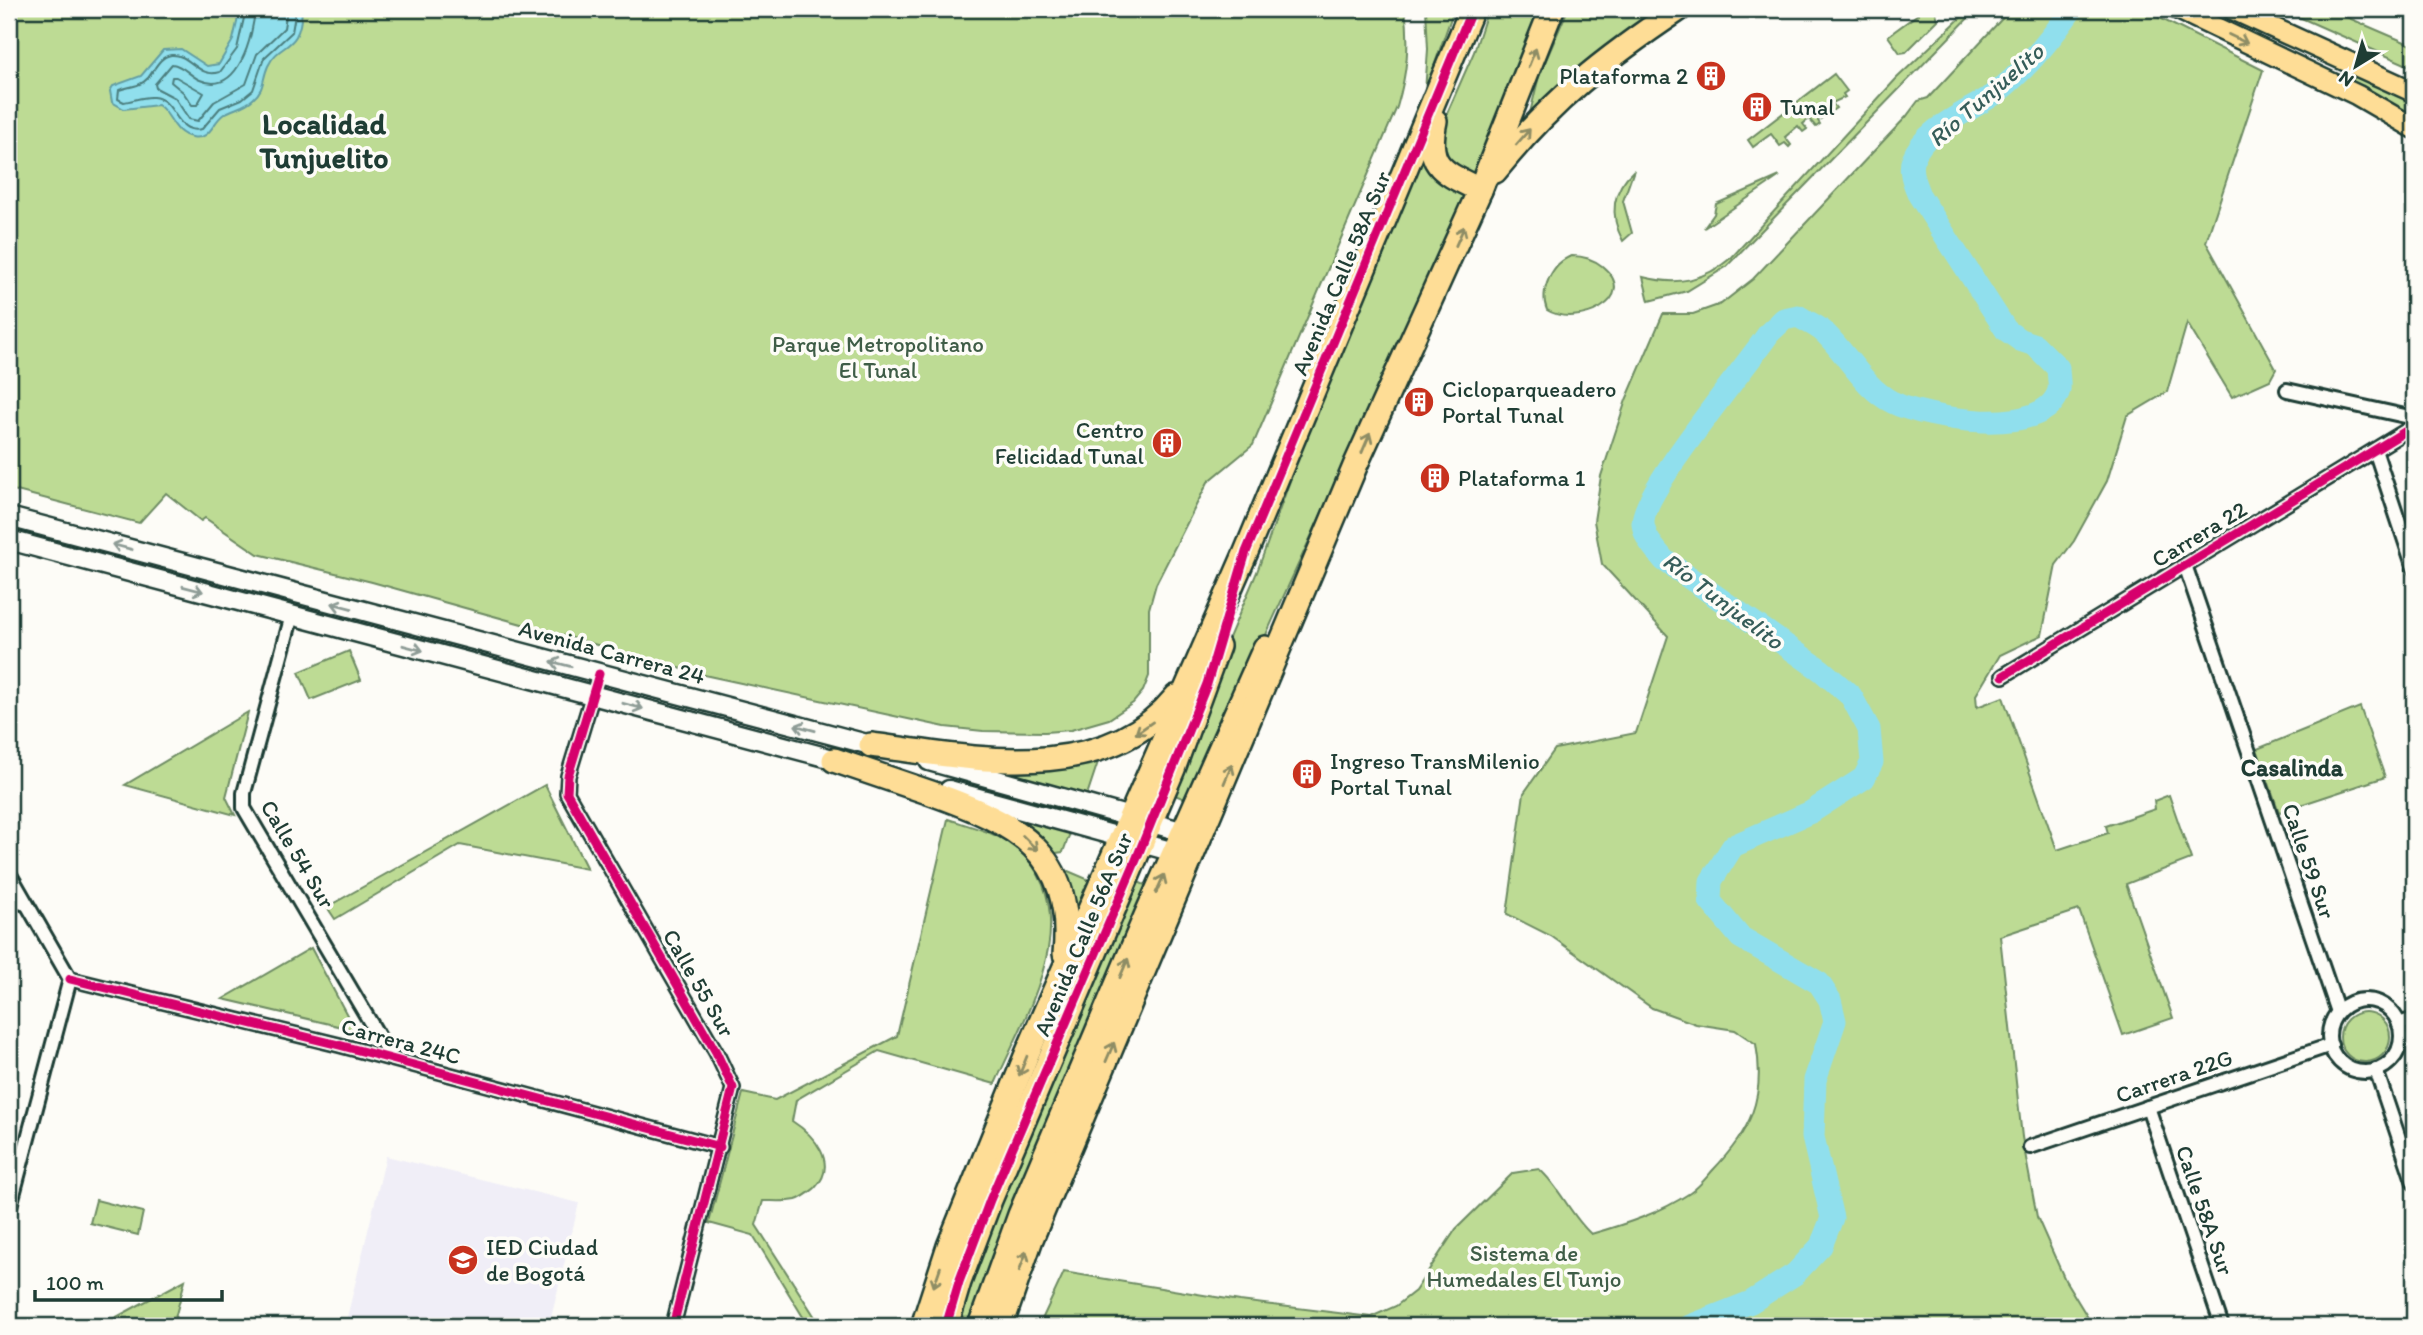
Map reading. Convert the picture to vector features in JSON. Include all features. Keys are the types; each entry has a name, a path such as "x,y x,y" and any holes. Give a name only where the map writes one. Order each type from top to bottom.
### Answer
{"highway":[{"name":"Avenida Calle 58A Sur","path":"1137,830 1191,678 1472,9"},
{"path":"980,1326 1005,1253 1059,1122 1188,844 1480,190 1552,9"},
{"path":"1480,190 1523,136 1579,80 1679,9"},
{"path":"1447,68 1432,138 1432,155 1445,172 1480,190"},
{"name":"Avenida Calle 56A Sur","path":"923,1326 948,1247 1059,981 1137,830 1207,684 1246,552"},
{"path":"871,745 996,759 1035,760 1084,753 1110,747 1143,729 1173,701 1191,678"},
{"path":"834,760 977,809 997,818 1032,844 1057,883 1066,912 1066,944 1059,981"},
{"name":"Avenida Calle 56A Sur","path":"946,1325 990,1200 1137,830"},
{"path":"1001,1326 1016,1278 1188,844"},
{"path":"1056,1180 1059,1122"}],"main road":[{"path":"2177,9 2357,95 2414,128"},
{"path":"2232,9 2414,92"},
{"name":"Avenida Carrera 24","path":"9,517 871,745 1137,830"},
{"name":"Avenida Carrera 24","path":"9,540 834,760 1188,844"}],"street":[{"path":"2287,390 2414,418"},
{"name":"Carrera 22","path":"2003,676 2414,426"},
{"path":"2375,450 2414,568"},
{"name":"Calle 59 Sur","path":"2185,565 2338,1012"},
{"name":"Calle 54 Sur","path":"292,615 244,793 244,807 392,1059"},
{"name":"Calle 55 Sur","path":"599,674 568,776 568,793 730,1077 733,1097 673,1326"},
{"path":"9,873 70,979 9,1210"},
{"path":"9,899 26,904"},
{"name":"Carrera 24C","path":"70,979 392,1059 720,1147"},
{"path":"2367,1000 2387,1007 2399,1024 2402,1035 2396,1055 2389,1063 2375,1070 2358,1071 2348,1068 2340,1061 2331,1045 2329,1031 2338,1012 2356,1001 2367,1000"},
{"path":"2399,1024 2414,1019"},
{"name":"Carrera 22G","path":"2030,1147 2331,1045"},
{"path":"2375,1070 2414,1184"},
{"name":"Calle 58A Sur","path":"2148,1107 2222,1326"}],"shaded area":[{"name":"IED Ciudad de Bogotá","path":"386,1156 579,1203 549,1326 345,1326"}],"green space":[{"name":"Parque Metropolitano El Tunal","path":"9,9 1405,9 1407,46 1397,107 1253,445 1208,482 1156,584 1149,609 1149,676 1143,691 1133,703 1109,719 1071,730 983,731 945,727 704,675 372,582 258,554 205,518 201,521 166,493 139,523 9,489"},
{"path":"1426,9 1454,9 1425,92 1428,49"},
{"path":"1488,9 1542,9 1474,180 1449,168 1437,136 1474,52"},
{"path":"1568,9 1667,9 1529,117 1539,76"},
{"path":"1914,9 1935,9 1938,20 1906,52 1900,53 1888,36 1918,14"},
{"path":"1970,9 1977,9 1726,267 1687,291 1649,301 1643,277 1668,281 1690,279 1711,272 1732,257 1897,78"},
{"name":"Sistema de Humedales El Tunjo","path":"2011,9 2142,9 2263,70 2206,242 2276,369 2270,380 2232,397 2187,323 2167,392 2127,416 2107,481 2074,541 2056,565 2042,635 2000,655 1976,695 1977,707 2003,697 2057,850 2108,833 2106,826 2155,809 2154,801 2169,795 2191,859 2126,884 2173,1018 2123,1035 2079,910 2000,936 2022,1137 2037,1217 2065,1280 2093,1326 1039,1326 1064,1272 1240,1301 1371,1317 1396,1306 1415,1291 1456,1229 1513,1173 1539,1169 1591,1234 1642,1217 1690,1193 1737,1142 1757,1098 1759,1064 1756,1044 1735,1030 1696,1024 1652,1008 1551,936 1507,914 1524,793 1555,749 1636,733 1668,636 1602,564 1594,521 1601,476 1626,400 1663,314 1693,314 1721,304 1753,279 1918,101 1928,98"},
{"path":"2281,9 2328,9 2414,46 2414,68"},
{"path":"1834,74 1847,91 1843,94 1845,97 1832,103 1836,108 1829,113 1825,108 1821,112 1824,116 1818,121 1820,124 1816,127 1809,119 1803,124 1807,129 1803,132 1798,126 1785,137 1791,145 1789,147 1785,143 1780,146 1771,134 1753,147 1748,140"},
{"path":"2355,75 2414,103 2414,118 2352,82"},
{"path":"1424,155 1469,191 1232,709 1187,800 1170,793 1217,666 1257,572 1338,348"},
{"path":"1634,170 1623,201 1632,233 1623,241 1616,222 1615,203 1621,186"},
{"path":"1780,176 1704,228 1714,214 1716,204"},
{"path":"1572,256 1588,258 1602,266 1613,278 1615,289 1610,299 1601,307 1574,316 1559,315 1547,310 1546,286 1559,264"},
{"path":"349,651 361,680 311,700 299,672"},
{"path":"2360,707 2385,777 2279,812 2257,749"},
{"path":"248,712 226,797 235,815 125,785"},
{"path":"1099,759 1087,795 964,763"},
{"path":"545,785 587,869 460,845 335,919 327,907"},
{"path":"999,812 1070,833 1063,852 1049,854"},
{"path":"948,819 1005,840 1021,852 1040,878 1049,906 1050,936 1044,967 1034,998 995,1084 879,1051 796,1100 792,1121 808,1134 821,1150 825,1169 822,1179 815,1188 799,1199 763,1201 756,1225 815,1317 855,1326 808,1325 753,1235 709,1223 743,1093 775,1100 897,1036"},
{"path":"1068,871 1094,882 1073,933 1061,875"},
{"path":"1134,880 1147,886 976,1326 954,1326 966,1283"},
{"path":"311,948 355,1030 223,999"},
{"path":"2365,1012 2382,1020 2390,1037 2382,1054 2365,1062 2348,1054 2340,1037 2348,1020"},
{"path":"96,1200 143,1212 138,1235 90,1223"},
{"path":"185,1280 173,1326 100,1326"}],"water":[{"path":"240,9 302,9 298,33 289,45 273,58 257,95 246,104 220,117 207,134 198,137 185,135 158,105 124,109 112,102 110,91 113,86 141,76 163,50 181,49 207,66 219,64 233,40"}],"waterway":[{"name":"Río Tunjuelito","path":"1690,1326 1751,1302 1795,1274 1821,1246 1832,1218 1813,1137 1815,1080 1835,1021 1830,1000 1819,983 1740,937 1710,901 1711,881 1733,846 1811,812 1864,778 1872,762 1869,729 1851,696 1821,670 1664,560 1645,534 1643,523 1647,507 1697,429 1769,333 1784,319 1798,316 1819,328 1873,389 1892,402 1908,408 1956,419 1983,421 2009,420 2032,415 2049,406 2059,390 2058,368 2035,345 2020,340 2006,330 1919,195 1911,168 1919,147 1928,137 2007,84 2037,54 2072,9"}],"cycle path":[{"path":"946,1326 959,1282 990,1200 1136,860 1207,684 1246,552 1472,9"},
{"path":"2003,676 2414,426"},
{"path":"599,674 568,776 567,793 716,1052 733,1088 673,1326"},
{"path":"70,979 339,1045 720,1147"}],"place":[{"name":"Plataforma 2","path":"1711,76"},
{"name":"Tunal","path":"1757,107"},
{"name":"Cicloparqueadero Portal Tunal","path":"1419,402"},
{"name":"Centro Felicidad Tunal","path":"1167,443"},
{"name":"Plataforma 1","path":"1435,478"},
{"name":"Ingreso TransMilenio Portal Tunal","path":"1307,774"},
{"name":"IED Ciudad de Bogotá","path":"463,1260"}],"district":[{"name":"Localidad Tunjuelito","path":"324,141"},
{"name":"Casalinda","path":"2292,768"}]}
